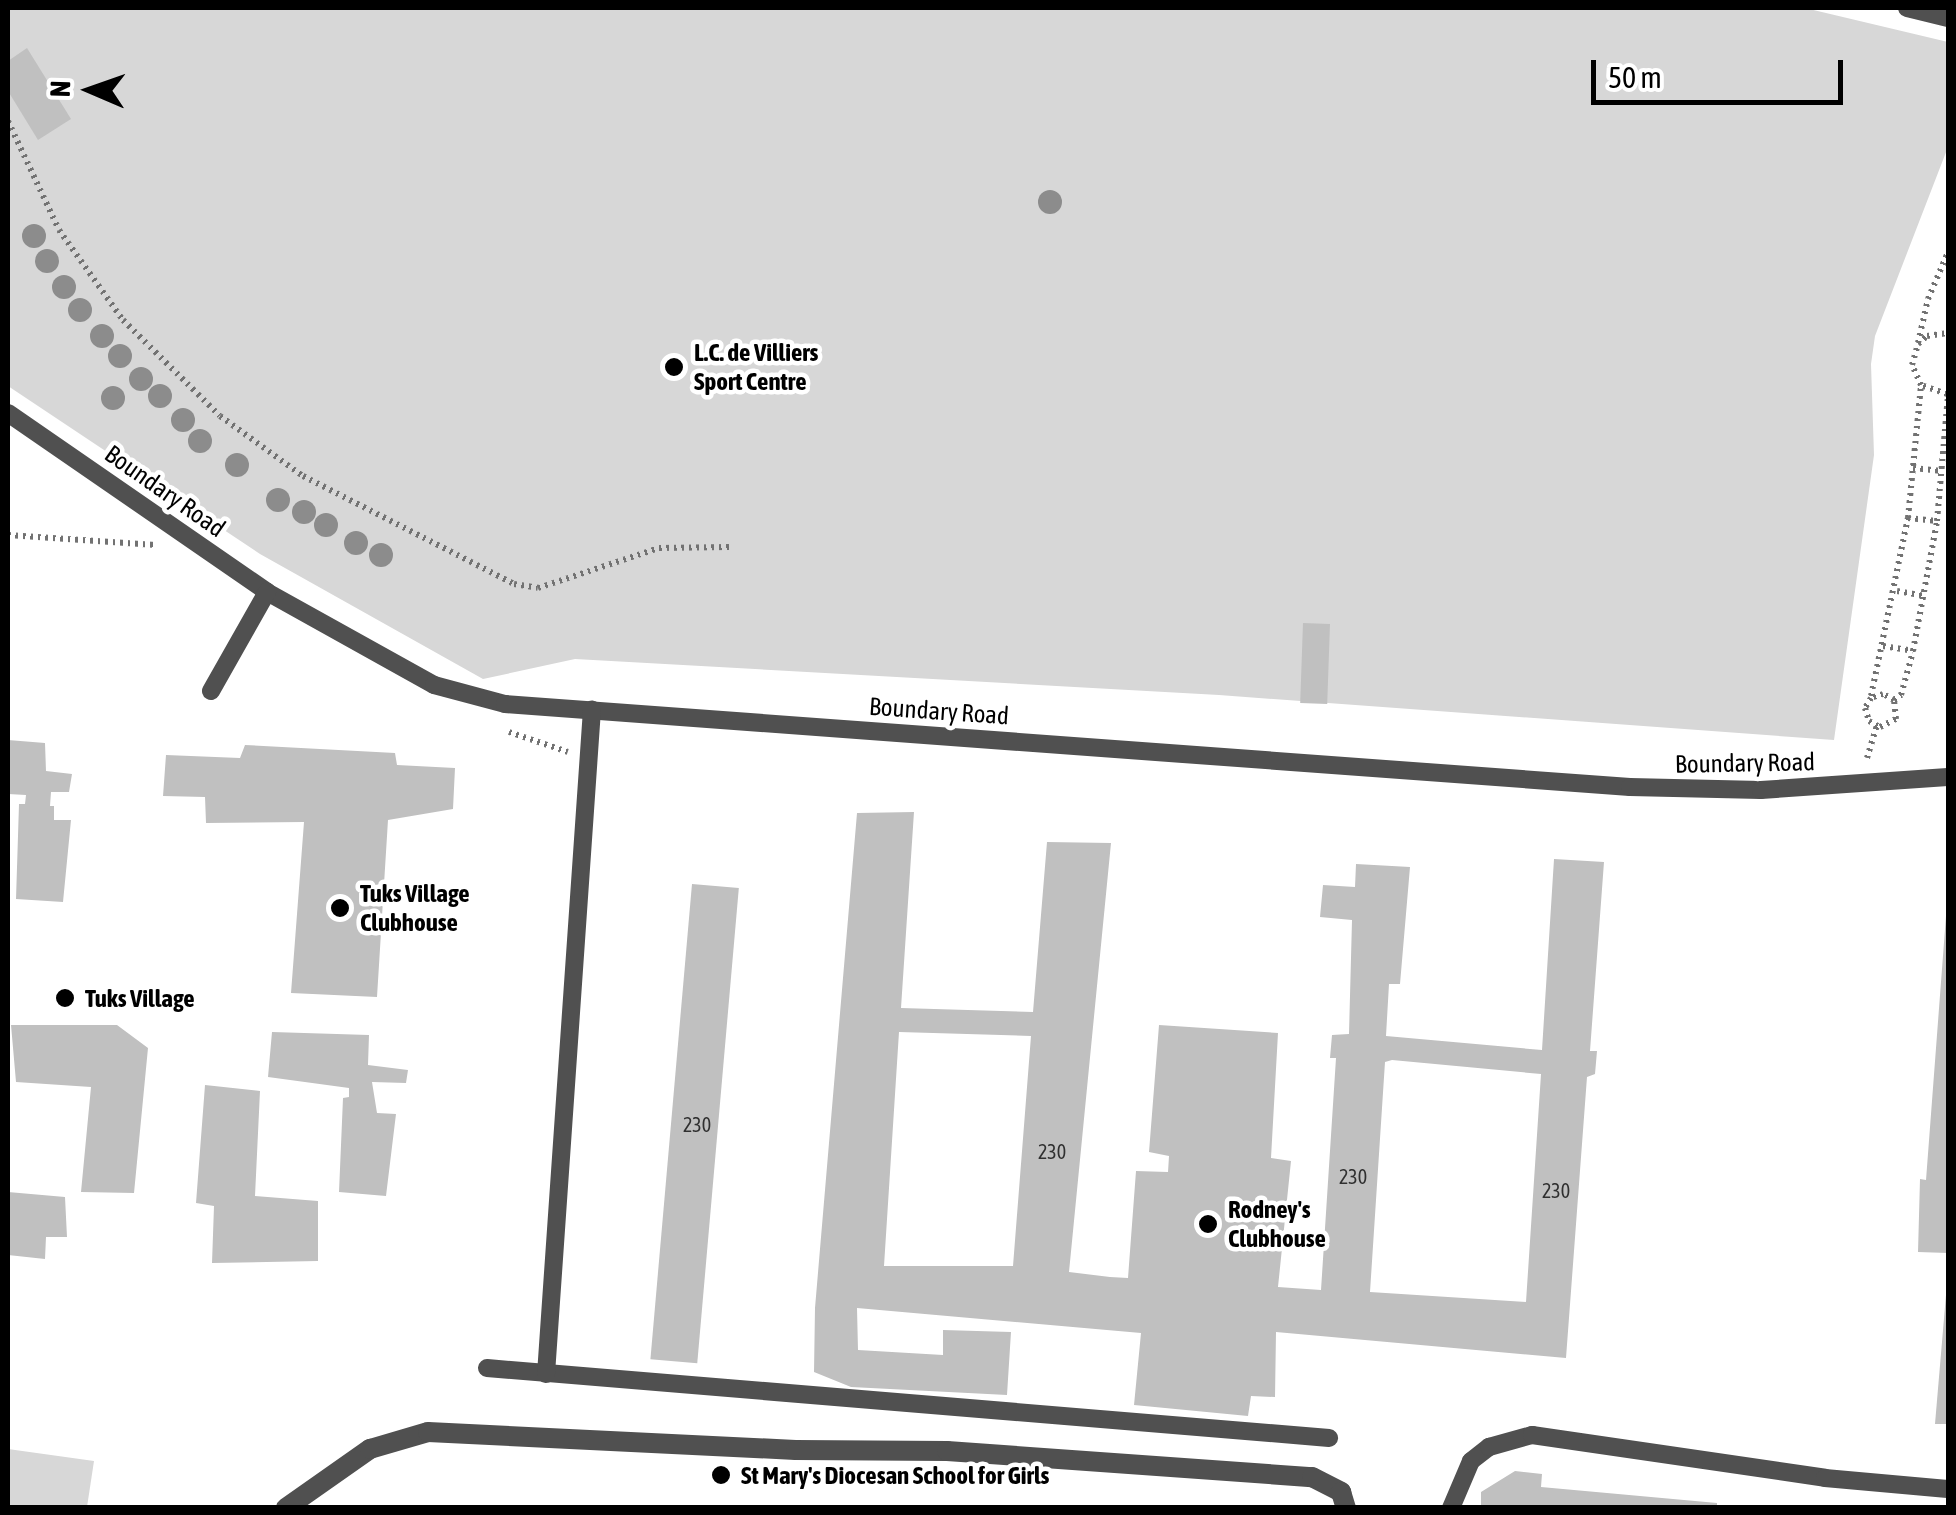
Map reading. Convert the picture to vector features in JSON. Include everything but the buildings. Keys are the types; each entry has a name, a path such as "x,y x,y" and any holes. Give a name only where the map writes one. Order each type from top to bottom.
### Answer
{"street":[{"path":"286,1508 370,1449 428,1432 796,1450 947,1451 1312,1477 1341,1492 1346,1508"}],"lane":[{"path":"1907,8 1948,18"},
{"name":"Boundary Road","path":"8,413 267,592 434,685 504,704 1630,788 1762,790 1948,778"},
{"path":"210,691 267,592"},
{"path":"546,1374 592,710"},
{"path":"487,1368 1328,1438"},
{"path":"1451,1508 1471,1461 1490,1447 1532,1435 1825,1478 1948,1489"}],"path":[{"path":"8,121 59,230 124,320 220,416 303,476 459,560 538,588 659,548 730,547"},
{"path":"1894,700 1896,719 1886,726 1877,726 1866,715 1896,591 1908,518 1921,385 1912,366 1928,299 1948,252"},
{"path":"1918,344 1927,336 1948,333"},
{"path":"1894,700 1901,694 1925,596 1942,471 1948,394 1938,394 1921,385"},
{"path":"1913,468 1942,471"},
{"path":"1908,518 1936,521"},
{"path":"8,534 166,546"},
{"path":"1896,591 1925,596"},
{"path":"1883,646 1913,651"},
{"path":"1871,698 1883,694 1894,700"},
{"path":"1866,763 1877,726"}],"shaded area":[{"name":"L.C. de Villiers Sport Centre","path":"8,8 1805,8 1948,42 1948,147 1875,336 1871,364 1874,455 1834,740 1219,695 575,659 483,679 260,554 8,386"},
{"path":"8,1449 94,1461 87,1507 8,1507"}],"place":[{"name":"L.C. de Villiers Sport Centre","path":"674,367"},
{"name":"Tuks Village Clubhouse","path":"340,908"},
{"name":"Tuks Village","path":"65,998"},
{"name":"Rodney's Clubhouse","path":"1208,1224"},
{"name":"St Mary's Diocesan School for Girls","path":"721,1475"}]}
